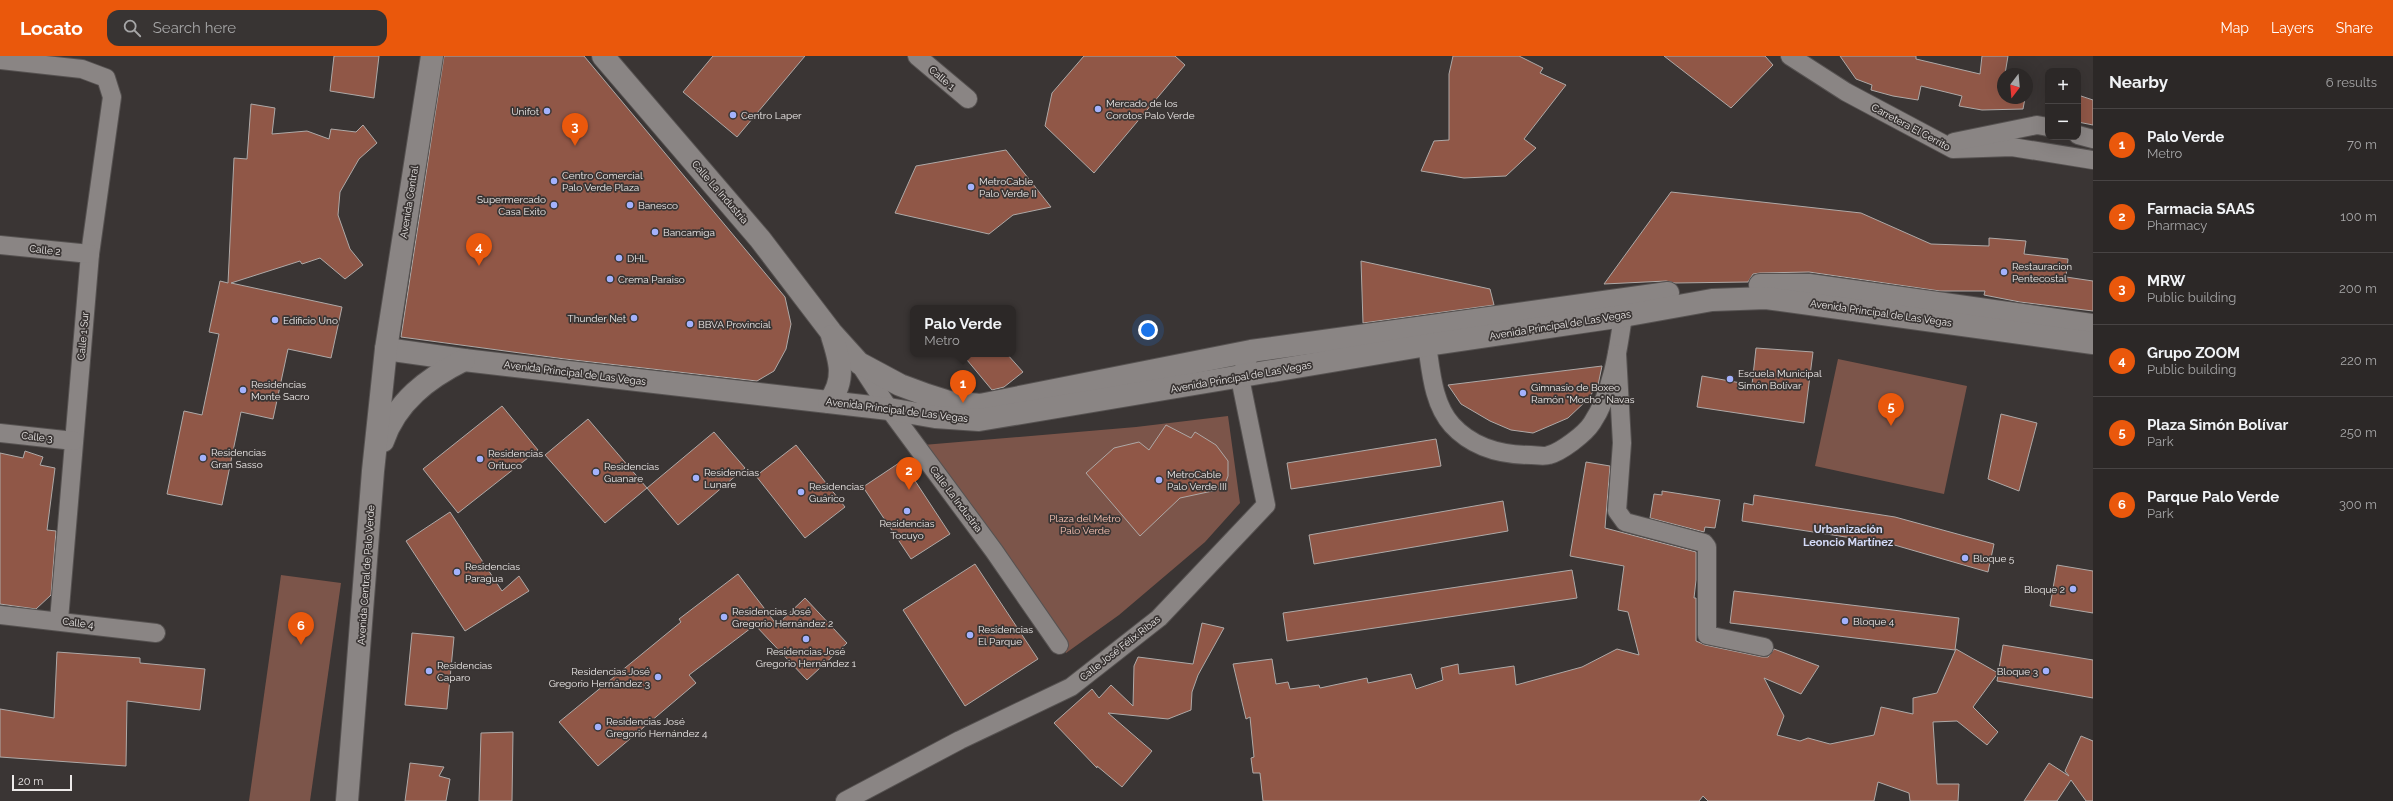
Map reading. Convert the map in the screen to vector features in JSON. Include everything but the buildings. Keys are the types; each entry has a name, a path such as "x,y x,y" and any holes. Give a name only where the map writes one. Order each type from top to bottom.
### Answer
{"street":[{"name":"Avenida Central","path":"386,349 432,56"},
{"name":"Calle La Industria","path":"603,56 760,239 831,332 859,363 889,409 994,552 1059,645"},
{"name":"Calle 1","path":"917,56 968,99"},
{"name":"Carretera El Cerrito","path":"1790,56 1846,92 1953,149 1965,150 2012,147 2093,160"},
{"name":"Calle 1 Sur","path":"0,60 82,69 106,78 112,97 90,254 59,620"},
{"path":"1942,144 2038,125 2045,126"},
{"path":"2081,136 2093,139"},
{"name":"Calle 2","path":"0,245 90,254"},
{"name":"Avenida Principal de Las Vegas","path":"859,363 900,385 927,395 949,402 980,406 1251,351 1494,319 1718,286 1809,285 2093,325"},
{"name":"Avenida Principal de Las Vegas","path":"386,349 464,360 889,409 934,417 979,420 1240,378 1427,345 1623,316 1712,300 1766,298 2093,343"},
{"path":"1427,345 1437,396 1451,424 1477,446 1510,455 1549,455 1576,440 1592,424 1603,400 1617,354 1623,316"},
{"name":"Calle La Industria","path":"828,402 837,391 840,369 831,332"},
{"name":"Avenida Central de Palo Verde","path":"347,801 373,471 386,349"},
{"path":"1240,378 1251,351"},
{"path":"1617,354 1622,443 1617,511 1625,522 1704,544 1707,547 1707,635 1764,646"},
{"path":"373,471 389,425 407,400 424,383 464,360"},
{"name":"Calle José Félix Ribas","path":"845,801 960,740 1071,687 1159,618 1266,505 1240,378"},
{"name":"Calle 3","path":"0,433 74,441"},
{"name":"Calle 4","path":"0,615 59,620 156,632"}],"green space":[{"path":"1838,359 1967,386 1944,494 1815,466"},
{"name":"Plaza del Metro Palo Verde","path":"1228,416 1240,503 1205,542 1119,615 1066,653 976,530 923,445 1136,427"},
{"path":"281,575 341,583 310,801 249,801"}],"place":[{"name":"Mercado de los Corotos Palo Verde","path":"1098,109"},
{"name":"Unifot","path":"547,111"},
{"name":"Centro Laper","path":"733,115"},
{"name":"MRW","path":"575,146"},
{"name":"Centro Comercial Palo Verde Plaza","path":"554,181"},
{"name":"MetroCable Palo Verde II","path":"971,187"},
{"name":"Supermercado Casa Exito","path":"554,205"},
{"name":"Banesco","path":"630,205"},
{"name":"Bancamiga","path":"655,232"},
{"name":"DHL","path":"619,258"},
{"name":"Grupo ZOOM","path":"479,266"},
{"name":"Restauracion Pentecostal","path":"2004,272"},
{"name":"Crema Paraiso","path":"610,279"},
{"name":"Thunder Net","path":"634,318"},
{"name":"Edificio Uno","path":"275,320"},
{"name":"BBVA Provincial","path":"690,324"},
{"name":"Escuela Municipal Simón Bolívar","path":"1730,379"},
{"name":"Residencias Monte Sacro","path":"243,390"},
{"name":"Gimnasio de Boxeo Ramón \"Mocho\" Navas","path":"1523,393"},
{"name":"Palo Verde","path":"963,403"},
{"name":"Plaza Simón Bolívar","path":"1891,426"},
{"name":"Residencias Gran Sasso","path":"203,458"},
{"name":"Residencias Orituco","path":"480,459"},
{"name":"Residencias Guanare","path":"596,472"},
{"name":"Residencias Lunare","path":"696,478"},
{"name":"MetroCable Palo Verde III","path":"1159,480"},
{"name":"Farmacia SAAS","path":"909,490"},
{"name":"Residencias Guárico","path":"801,492"},
{"name":"Residencias Tocuyo","path":"907,511"},
{"name":"Bloque 5","path":"1965,558"},
{"name":"Residencias Paragua","path":"457,572"},
{"name":"Bloque 2","path":"2073,589"},
{"name":"Residencias José Gregorio Hernández 2","path":"724,617"},
{"name":"Bloque 4","path":"1845,621"},
{"name":"Residencias El Parque","path":"970,635"},
{"name":"Residencias José Gregorio Hernández 1","path":"806,639"},
{"name":"Parque Palo Verde","path":"301,645"},
{"name":"Residencias Caparo","path":"429,671"},
{"name":"Bloque 3","path":"2046,671"},
{"name":"Residencias José Gregorio Hernández 3","path":"658,677"},
{"name":"Residencias José Gregorio Hernández 4","path":"598,727"}],"district":[{"name":"Urbanización Leoncio Martínez","path":"1848,535"}]}
